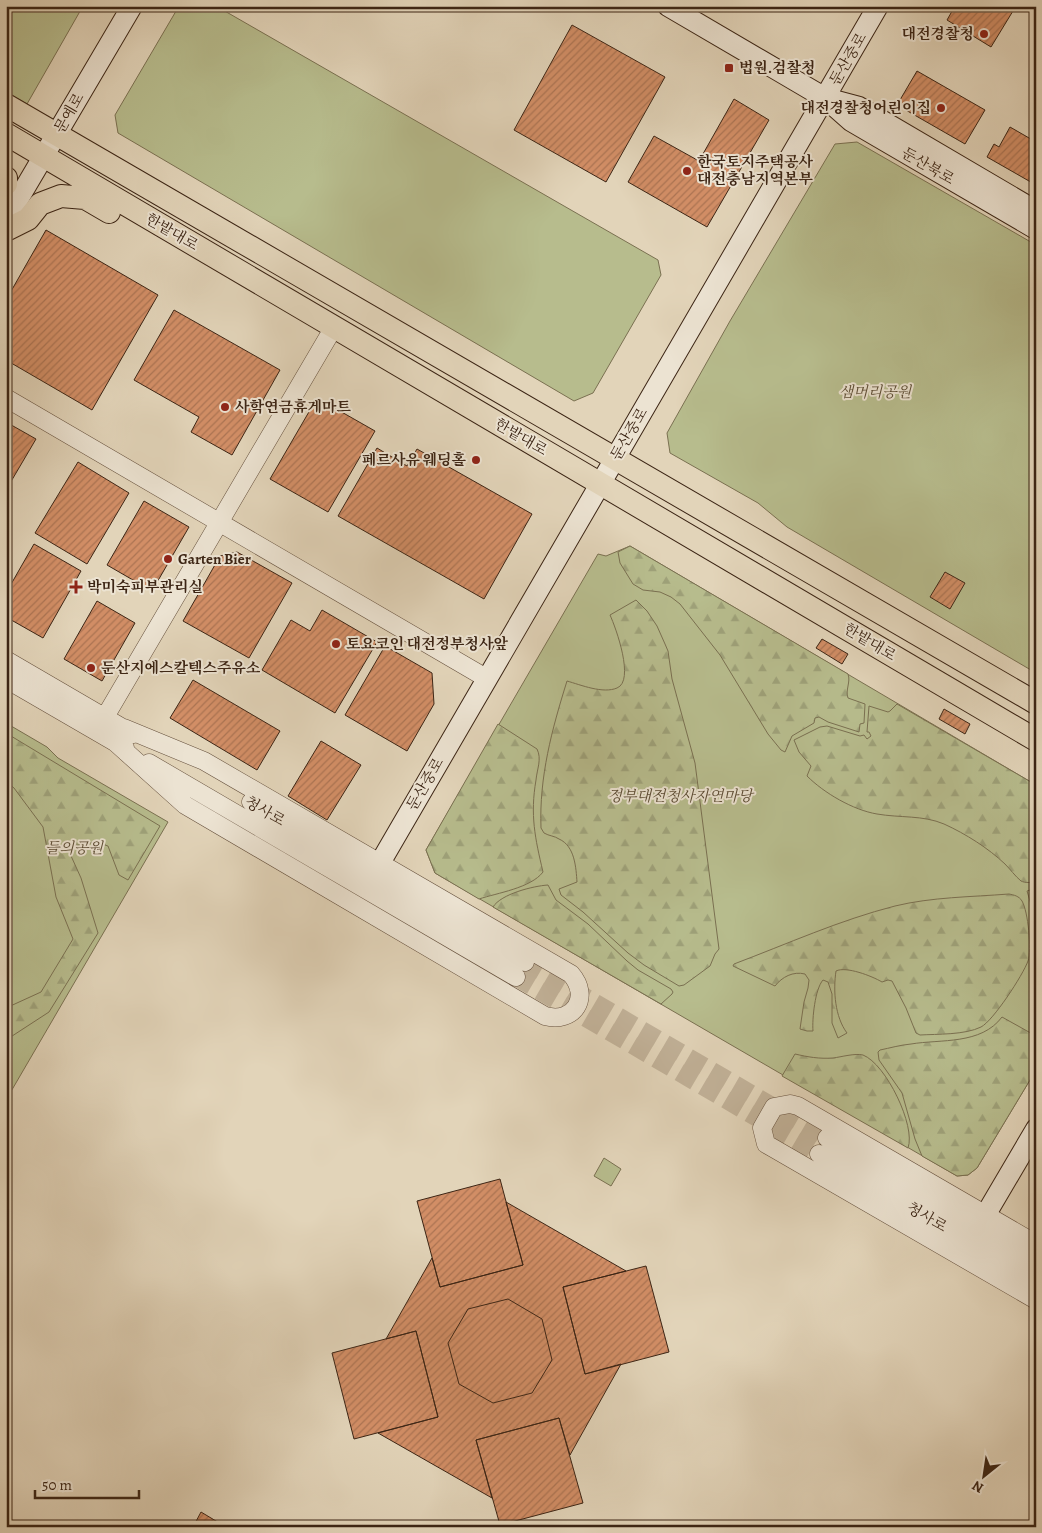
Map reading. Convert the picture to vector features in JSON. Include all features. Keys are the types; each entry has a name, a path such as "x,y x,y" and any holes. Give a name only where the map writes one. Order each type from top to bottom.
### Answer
{"main road":[{"name":"문예로","path":"6,220 132,6"},
{"name":"둔산북로","path":"668,6 825,98 851,121 1036,228"},
{"name":"둔산중로","path":"380,863 878,6"},
{"name":"둔산북로","path":"825,98 859,107 1036,210"},
{"name":"한밭대로","path":"6,104 1036,703"},
{"name":"한밭대로","path":"6,134 1036,740"},
{"path":"6,178 6,184"},
{"path":"6,230 28,219 40,204 61,196 85,198 109,212 129,206"},
{"path":"986,1214 1036,1129"}],"street":[{"path":"105,717 334,327"},
{"path":"6,398 486,678"},
{"name":"청사로","path":"6,660 105,717 120,736"},
{"name":"청사로","path":"6,679 120,736 520,969"},
{"path":"120,736 204,761 571,974 580,987 579,1003 574,1010 561,1018 553,1018 537,1011 185,805 120,736"},
{"path":"1036,1244 798,1106 782,1104 774,1107 762,1128 766,1144 1036,1300"},
{"name":"청사로","path":"827,1138 1036,1260"},
{"name":"청사로","path":"819,1154 1036,1280"}],"green space":[{"path":"6,6 83,6 27,104 6,92"},
{"path":"179,6 216,6 658,260 661,275 593,393 574,401 118,133 115,115"},
{"name":"샘머리공원","path":"857,142 1036,245 1036,673 787,527 758,503 670,453 667,433 730,321 835,144"},
{"name":"정부대전청사자연마당","path":"630,546 1036,785 1036,1070 977,1168 968,1175 957,1176 435,873 426,850 598,554 606,556"},
{"path":"630,546 848,674 848,698 865,704 864,723 860,724 859,732 828,722 819,717 815,718 814,723 792,736 785,752 781,750 768,734 720,655 680,604 660,592 643,590 633,584 620,563 618,552"},
{"path":"636,600 647,611 657,626 668,651 672,679 695,763 719,949 710,966 684,985 679,986 628,953 583,912 561,895 559,889 577,882 574,858 564,842 544,833 541,828 544,772 556,717 567,681 605,690 617,688 622,683 624,665 610,615"},
{"path":"897,704 1036,785 1036,881 1021,881 1005,864 984,847 944,824 928,819 877,814 858,809 830,794 807,776 811,766 799,752 794,740 820,727 827,726 860,736 864,735 867,739 871,736 867,732 869,706 888,712"},
{"name":"들의공원","path":"6,723 47,747 58,758 168,822 6,1100"},
{"path":"498,724 537,749 539,760 533,816 543,872 538,878 522,886 479,899 435,873 426,850"},
{"path":"6,733 160,826 128,880 119,875 108,846 96,842 67,847 81,878 98,933 49,1012 6,1040 6,1008 41,992 73,939 56,897 43,827 14,788 6,781"},
{"path":"548,885 556,900 588,924 638,970 671,989 672,994 661,1004 493,907 497,902 510,895 526,889"},
{"path":"1036,888 1036,930 1027,891"},
{"path":"1009,894 1019,898 1024,906 1028,921 1028,961 1014,986 993,1016 981,1027 974,1030 951,1034 920,1035 916,1033 892,981 882,982 859,972 840,970 836,971 835,995 837,1012 847,1033 838,1038 832,1023 832,994 828,982 823,980 816,997 813,1031 807,1031 800,1029 809,980 805,974 796,973 788,976 775,986 733,966 834,925 895,906 937,899"},
{"path":"1002,1017 1036,1036 1036,1070 977,1168 968,1175 957,1176 922,1156 915,1139 902,1093 879,1060 878,1052 903,1045 972,1037 993,1026"},
{"path":"795,1054 823,1058 863,1055 872,1061 881,1070 903,1111 908,1125 908,1148 782,1076"},
{"path":"604,1158 621,1169 611,1186 594,1176"}],"building":[{"name":"대전경찰청","path":"955,6 1016,6 991,47 947,20"},
{"path":"572,25 665,77 606,182 514,130"},
{"name":"대전경찰청어린이집","path":"917,71 985,110 965,144 897,105"},
{"name":"한국토지주택공사 대전충남지역본부","path":"734,99 769,120 707,227 628,182 654,136 699,161"},
{"path":"1010,127 1036,142 1036,185 987,157 994,144 999,147"},
{"path":"46,230 158,295 92,410 6,360 6,300"},
{"path":"174,310 280,370 232,455 191,432 199,417 134,380"},
{"path":"317,398 375,431 328,512 270,479"},
{"path":"6,422 36,439 6,490"},
{"path":"377,448 407,466 417,449 532,514 484,599 338,516"},
{"path":"78,462 129,493 87,564 35,533"},
{"path":"144,501 189,527 152,591 107,565"},
{"path":"34,544 81,571 43,638 6,617 6,593"},
{"path":"237,552 292,583 249,658 183,621 220,556"},
{"path":"945,572 965,583 950,609 930,597"},
{"path":"97,601 135,623 102,681 64,659"},
{"path":"322,610 377,642 335,713 262,670 291,620 310,631"},
{"path":"822,639 848,654 842,664 816,648"},
{"path":"385,646 432,673 434,704 407,751 345,715"},
{"path":"193,680 280,731 257,770 170,718"},
{"path":"944,709 970,724 965,734 939,719"},
{"path":"321,741 361,765 327,820 288,796"},
{"path":"500,1179 523,1265 440,1287 417,1201"},
{"path":"506,1202 626,1271 563,1287 585,1374 621,1364 570,1455 559,1418 476,1440 492,1498 378,1433 438,1417 416,1331 386,1339 432,1258 440,1287 523,1265"},
{"path":"646,1266 669,1352 585,1374 563,1287"},
{"path":"508,1299 542,1319 552,1360 532,1393 493,1403 459,1384 448,1343 468,1309"},
{"path":"416,1331 438,1417 354,1439 332,1353"},
{"path":"559,1418 583,1503 500,1525 476,1440"},
{"path":"201,1512 226,1527 193,1527"},
{"path":"391,1522 399,1527 384,1527"}],"tunnel":[{"path":"525,962 827,1138"},
{"path":"516,977 819,1154"}],"place":[{"name":"대전경찰청","path":"984,34"},
{"name":"법원.검찰청","path":"729,68"},
{"name":"대전경찰청어린이집","path":"941,108"},
{"name":"한국토지주택공사 대전충남지역본부","path":"687,171"},
{"name":"사학연금휴게마트","path":"225,407"},
{"name":"페르사유 웨딩홀","path":"476,460"},
{"name":"Garten Bier","path":"168,559"},
{"name":"박미숙피부관리실","path":"76,587"},
{"name":"토요코인 대전정부청사앞","path":"336,644"},
{"name":"둔산지에스칼텍스주유소","path":"91,668"}]}
